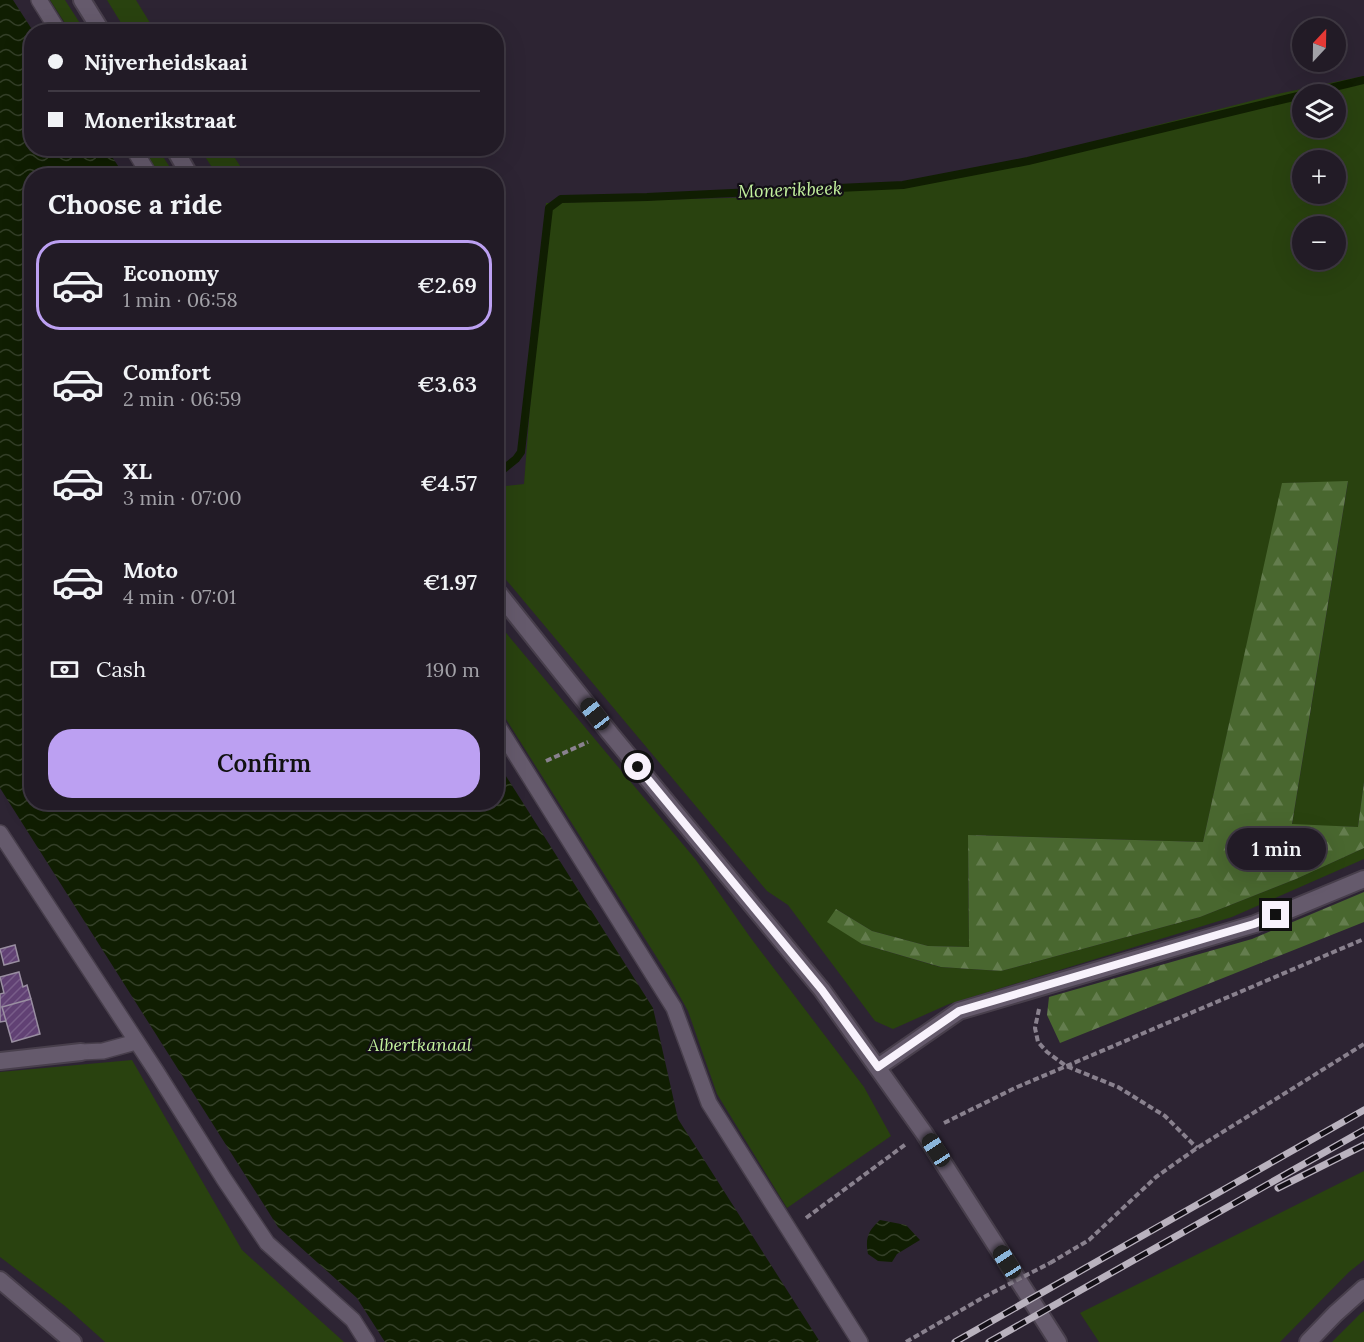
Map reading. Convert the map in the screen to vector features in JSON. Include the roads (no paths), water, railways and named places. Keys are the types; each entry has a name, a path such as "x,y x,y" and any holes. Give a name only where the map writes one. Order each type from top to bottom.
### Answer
{"street":[{"path":"82,0 97,24"},
{"path":"504,600 609,732 822,990 924,1133 1059,1342"},
{"path":"878,1067 959,1011 1254,924 1364,879"},
{"path":"0,1061 81,1052"},
{"path":"0,1280 73,1342"},
{"path":"1308,1342 1364,1288"}],"lane":[{"path":"39,0 54,24"},
{"path":"504,736 674,1008 709,1103 860,1342"},
{"path":"0,833 267,1243 353,1320 367,1342"},
{"path":"81,1052 103,1051 136,1042"}],"water":[{"name":"Albertkanaal","path":"0,0 13,0 28,24 24,24 24,156 112,156 119,168 24,168 24,810 504,810 504,773 653,1008 678,1119 820,1342 385,1342 357,1298 278,1227 0,788"},
{"path":"880,1220 906,1225 920,1240 897,1254 892,1262 878,1261 868,1254 867,1239 870,1231"}],"waterway":[{"name":"Monerikbeek","path":"1346,84 1364,80"},
{"name":"Monerikbeek","path":"504,469 521,452 549,208 561,199 903,185 1028,161 1292,97"}],"railway":[{"path":"955,1342 1364,1110"},
{"path":"989,1342 1364,1130"},
{"path":"1278,1188 1364,1145"}]}
